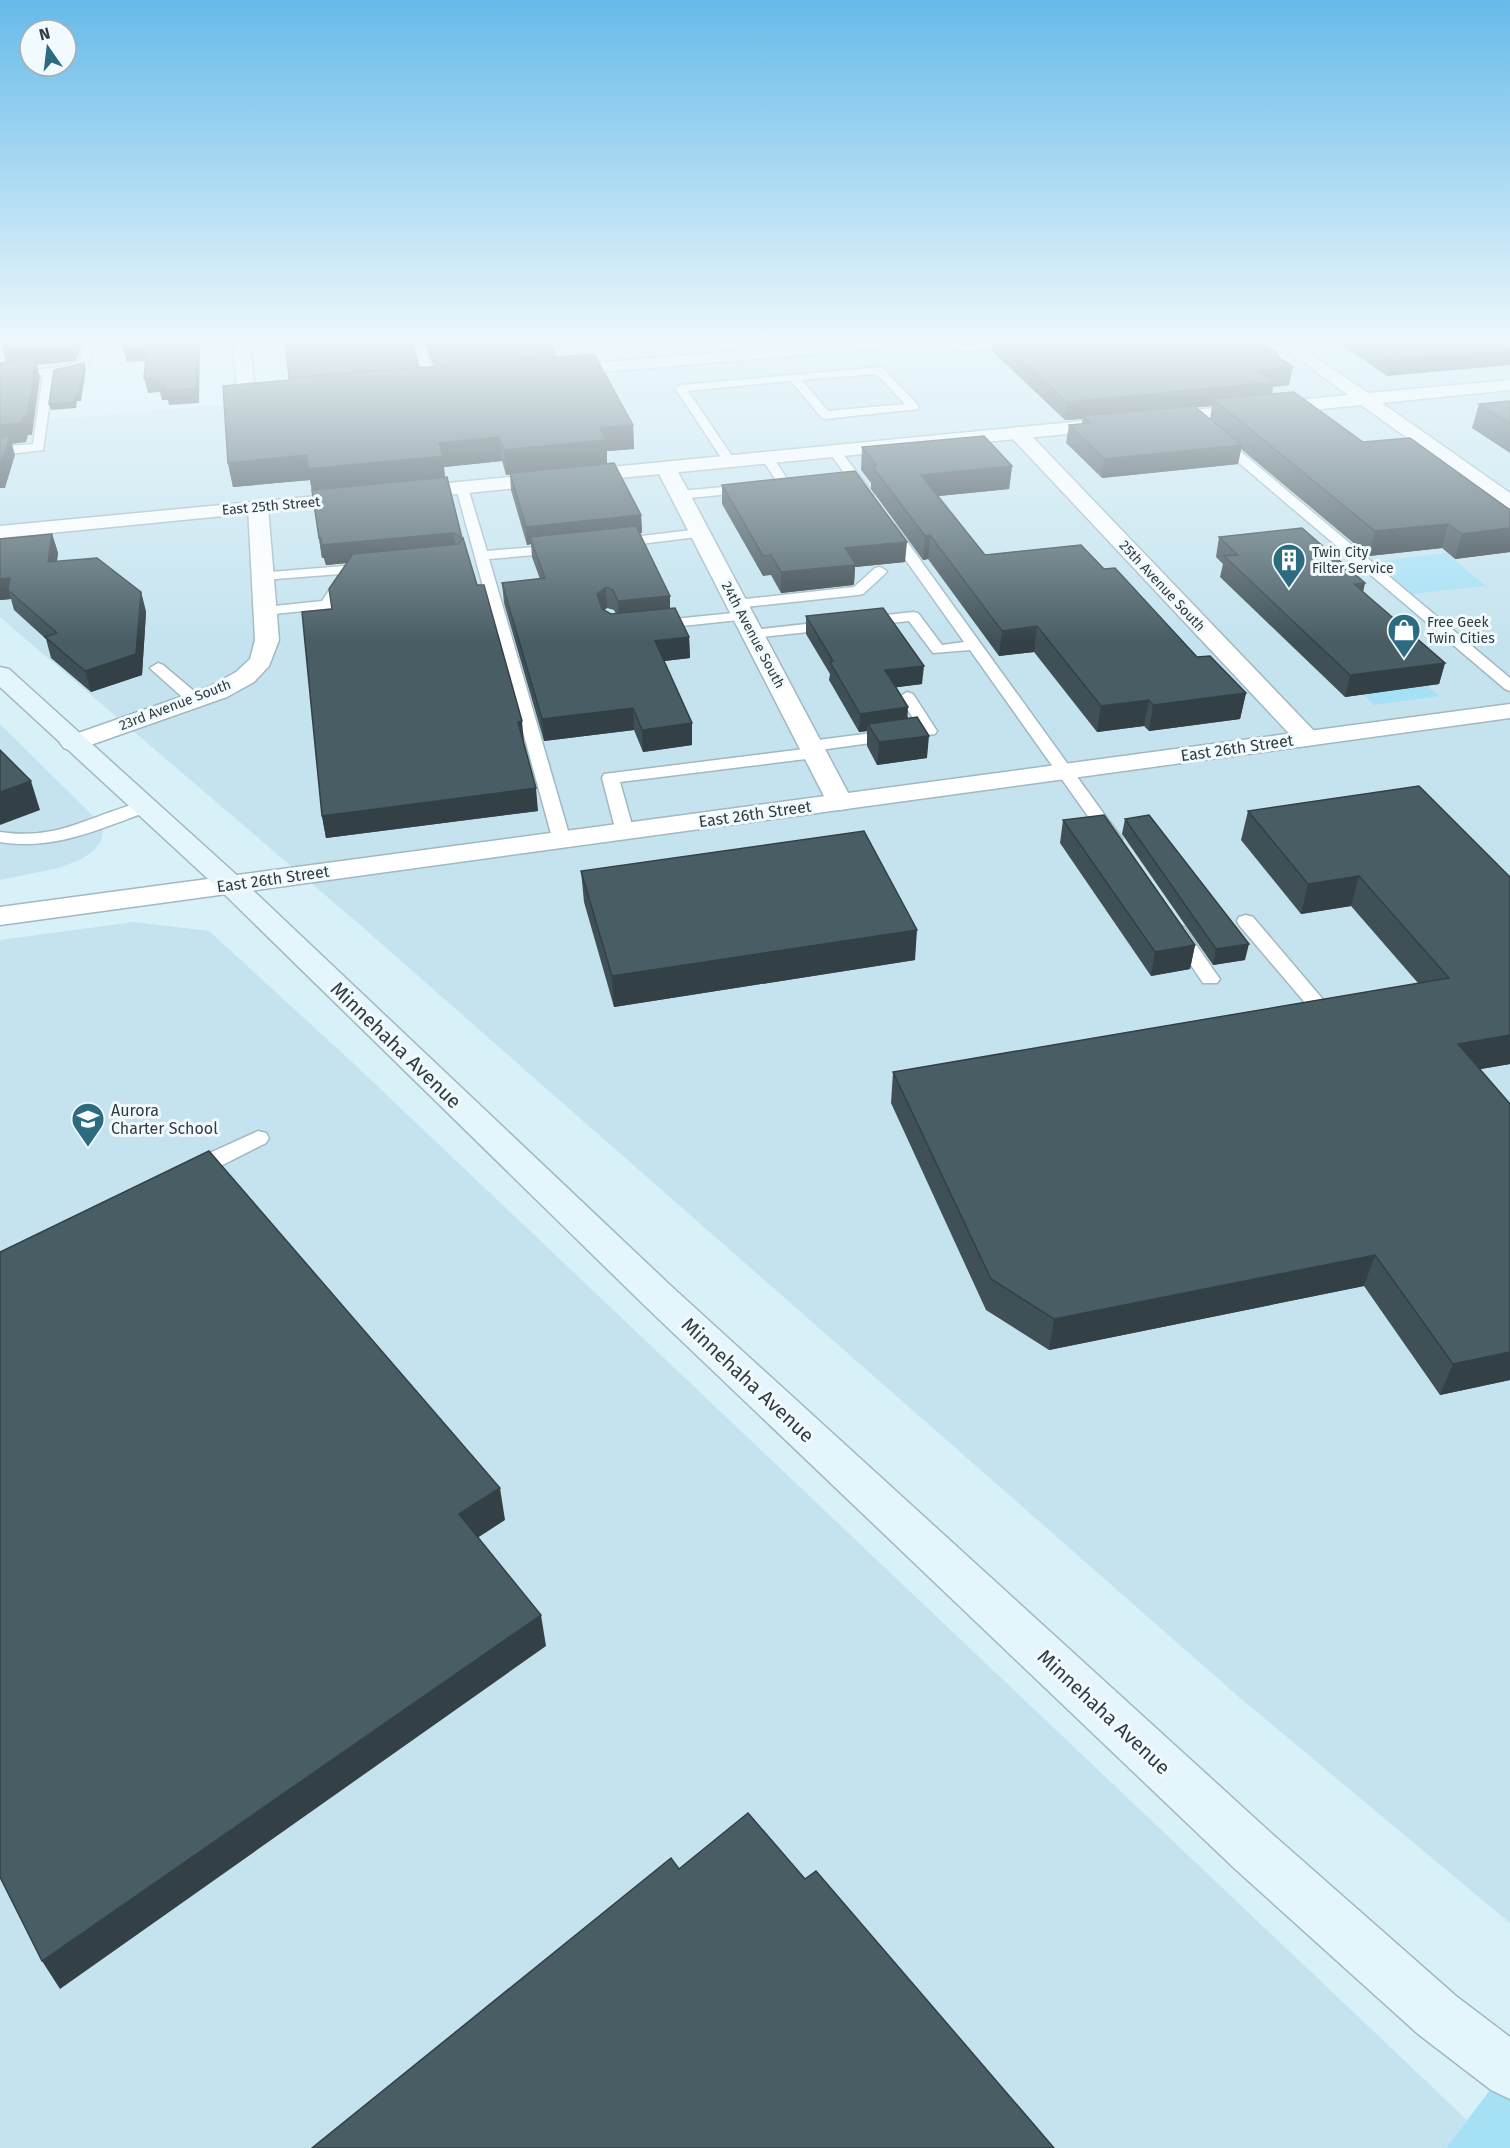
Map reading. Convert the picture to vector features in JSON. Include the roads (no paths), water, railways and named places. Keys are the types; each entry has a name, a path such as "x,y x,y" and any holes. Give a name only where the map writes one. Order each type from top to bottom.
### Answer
{"main road":[{"name":"Minnehaha Avenue","path":"0,674 230,884 666,1303 1252,1850 1437,2015 1510,2071"}],"street":[{"name":"East 25th Street","path":"0,532 929,442"},
{"name":"25th Avenue South","path":"1027,442 1307,738"},
{"path":"1426,442 1510,502"},
{"name":"24th Avenue South","path":"666,468 840,802"},
{"name":"23rd Avenue South","path":"73,743 218,692 245,677 261,662 267,640 258,507"},
{"name":"East 26th Street","path":"0,916 1510,711"}],"lane":[{"path":"0,451 39,447 40,442"},
{"path":"714,442 738,489"},
{"path":"1223,442 1510,686"},
{"path":"835,452 1067,771 1124,854"},
{"path":"680,495 785,485 768,459"},
{"path":"462,488 562,840"},
{"path":"597,545 700,533"},
{"path":"481,556 574,547"},
{"path":"263,576 384,567"},
{"path":"265,611 327,604 349,570"},
{"path":"744,618 858,591 880,571"},
{"path":"642,626 744,618 913,616 951,612"},
{"path":"913,616 938,650 976,645"},
{"path":"158,668 195,700"},
{"path":"625,832 610,778 928,730 907,697"},
{"path":"0,837 18,841 48,840 143,807"},
{"path":"1170,921 1210,979"},
{"path":"1246,921 1319,1007"},
{"path":"172,1180 258,1138"}],"place":[{"name":"Twin City Filter Service","path":"1289,589"},
{"name":"Free Geek Twin Cities","path":"1404,659"},
{"name":"Aurora Charter School","path":"88,1148"}]}
